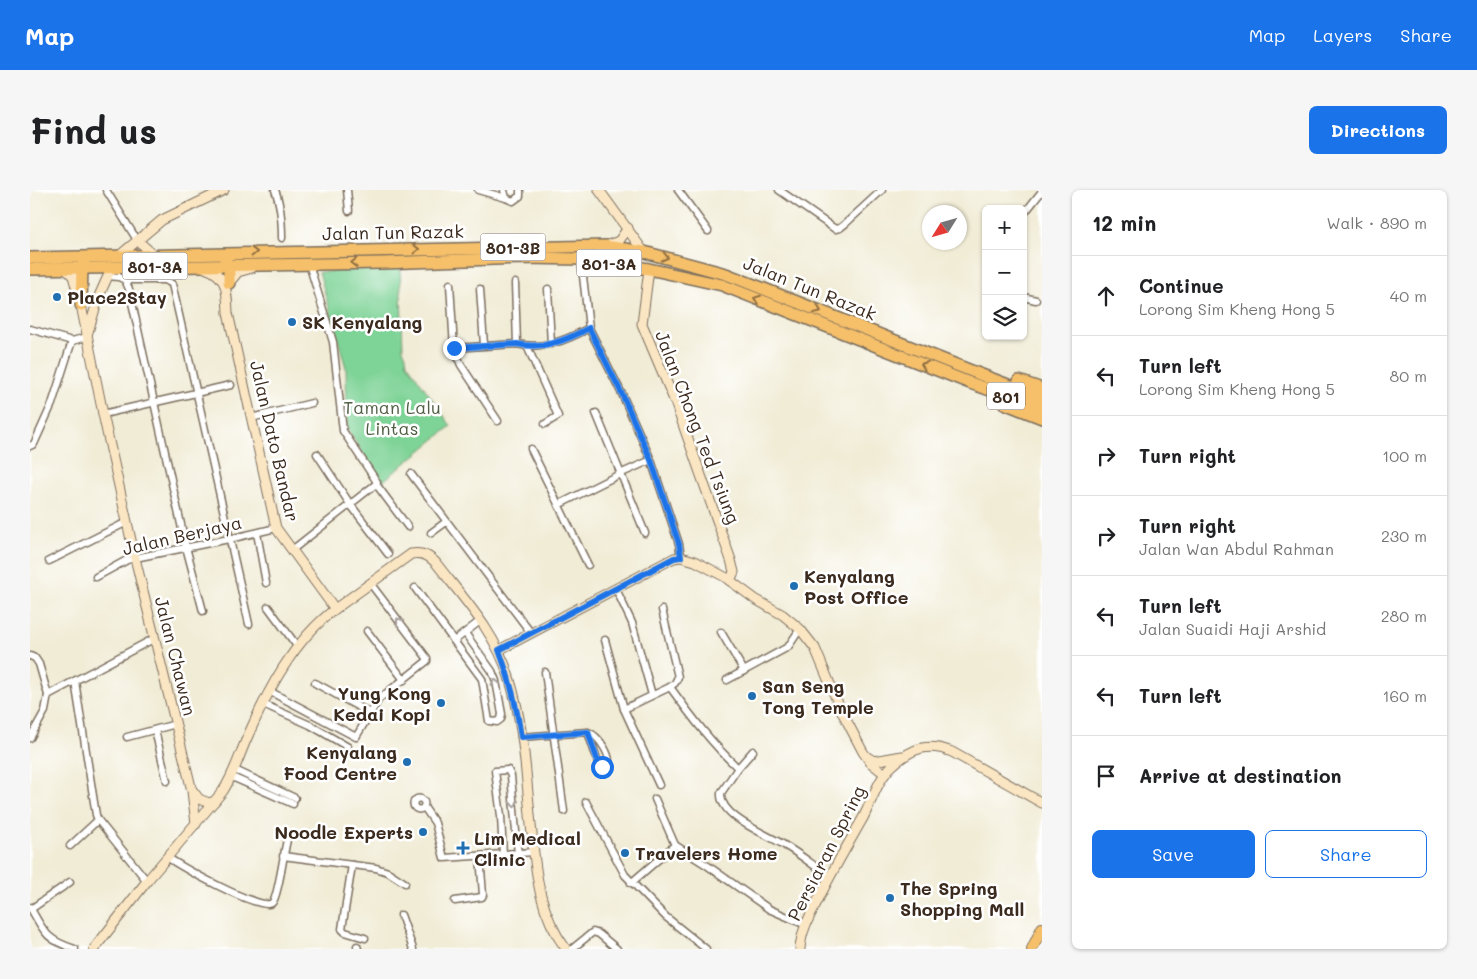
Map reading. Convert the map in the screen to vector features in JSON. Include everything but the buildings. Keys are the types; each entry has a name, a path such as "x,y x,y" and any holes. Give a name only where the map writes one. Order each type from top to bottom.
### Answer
{"highway":[{"name":"Jalan Tun Razak","path":"30,258 605,246 644,252 726,274 949,368"},
{"path":"136,256 224,260 229,265 228,288"},
{"path":"82,308 82,268 83,263 92,257"},
{"name":"Jalan Tun Razak","path":"30,269 82,268 109,271 229,265 523,258 581,259 649,269 722,285 972,377"},
{"path":"949,368 976,367 1042,389"},
{"path":"949,368 971,389 1042,418"},
{"name":"801","path":"972,377 1042,398"},
{"name":"801","path":"972,377 1042,408"}],"main road":[{"path":"1032,949 1042,928"}],"street":[{"path":"106,190 137,240 154,255"},
{"path":"275,190 279,199 282,238"},
{"path":"348,190 349,211"},
{"path":"478,190 511,201 516,200 520,196 520,190"},
{"path":"504,190 506,198"},
{"path":"599,190 644,252"},
{"path":"678,190 708,231"},
{"path":"779,190 835,229 845,224 879,191"},
{"path":"119,256 162,220 219,191"},
{"path":"1027,210 1042,191"},
{"path":"605,246 619,240 628,228"},
{"path":"581,259 589,328 622,394 651,460 679,544 681,557"},
{"path":"200,266 215,271 228,288 238,272 271,264"},
{"path":"309,264 333,342 343,431 376,479 376,484 408,527"},
{"path":"63,268 73,276 82,308 88,315 94,312"},
{"name":"Jalan Chong Ted Tsiung","path":"649,269 642,324 675,402 733,566 747,592"},
{"path":"30,328 72,341 87,338 109,271 126,280 165,280 172,284 249,624"},
{"path":"126,280 156,403 186,547 203,610"},
{"path":"514,283 517,344"},
{"path":"450,284 454,348 461,365 498,421"},
{"name":"Jalan Dato Bandar","path":"228,288 228,313 276,528 335,609"},
{"path":"480,289 484,345"},
{"path":"548,289 551,344"},
{"path":"1027,298 1036,300"},
{"name":"Jalan Chawan","path":"82,308 135,558 192,791 196,824"},
{"path":"454,348 484,345 517,344 527,346 551,344 570,339 589,328"},
{"path":"30,446 34,444 52,404 72,341"},
{"path":"527,346 558,416 545,424"},
{"path":"103,414 231,385"},
{"path":"251,418 312,403"},
{"path":"596,413 645,533"},
{"path":"531,449 588,565"},
{"path":"317,454 350,504 388,554"},
{"path":"558,505 651,460"},
{"path":"411,474 531,633"},
{"path":"292,550 376,484"},
{"path":"49,561 127,522"},
{"path":"431,534 446,522"},
{"name":"Jalan Berjaya","path":"96,577 135,558 229,540 276,528"},
{"path":"256,533 266,583"},
{"path":"94,949 147,881 215,801 233,774 263,704 297,646 335,609 411,554 424,554 436,563 480,621 499,650 509,675 521,737 539,886 546,915 566,949"},
{"path":"499,650 674,558 681,557 703,565 783,615 800,629 814,648 840,708 869,760 876,779 871,801"},
{"path":"728,579 733,566"},
{"path":"271,692 356,737 380,699 425,663 427,658 370,584"},
{"path":"415,588 482,679 489,721 497,722 502,714 494,677 486,662 465,633"},
{"path":"616,589 632,623 652,695"},
{"path":"268,607 297,646"},
{"path":"624,709 670,687 678,677 662,610"},
{"path":"454,641 480,621"},
{"path":"727,680 788,647 800,629"},
{"path":"367,631 404,680"},
{"path":"721,632 744,671"},
{"path":"48,695 155,638"},
{"path":"605,640 624,709 660,786"},
{"path":"30,656 35,658 39,664 48,695 45,711 30,738"},
{"path":"545,672 564,811"},
{"path":"75,680 98,820 147,881"},
{"path":"315,683 370,714"},
{"path":"670,687 695,722 719,750 738,768"},
{"path":"263,704 310,725 348,747"},
{"path":"126,737 176,724"},
{"path":"155,730 167,781"},
{"path":"521,737 554,733 588,732 594,734 610,758 610,764 607,768 602,767 598,762 588,732"},
{"path":"869,760 874,761 906,755 924,747 943,748 1042,803"},
{"path":"753,751 738,768 721,793 722,804 753,829 785,845 829,876"},
{"name":"Persiaran Spring","path":"800,949 806,925 829,876 885,774 892,765 906,755"},
{"path":"869,760 885,774"},
{"path":"503,855 501,816 494,771 508,770 511,776 518,854"},
{"path":"233,774 294,801"},
{"path":"192,791 199,799 209,803 215,801"},
{"path":"655,799 676,845 768,909 806,925"},
{"path":"586,802 625,876 666,917 706,949"},
{"path":"424,808 435,823 444,858 534,852"},
{"path":"70,846 98,820"},
{"path":"167,857 244,898 266,905 273,902 278,890 287,840"},
{"path":"631,883 676,845"},
{"path":"283,856 384,870 405,883"},
{"path":"454,901 482,897 480,856"},
{"path":"352,865 342,929 347,933 365,938"},
{"path":"70,882 30,908 51,939 75,949"},
{"path":"401,914 414,949"},
{"path":"572,949 593,932 599,934 617,949"}],"green space":[{"name":"Taman Lalu Lintas","path":"400,267 403,349 407,363 451,426 382,482 347,429 346,368 319,272"}],"place":[{"name":"Place2Stay","path":"57,297"},
{"name":"SK Kenyalang","path":"292,322"},
{"name":"Kenyalang Post Office","path":"794,586"},
{"name":"San Seng Tong Temple","path":"752,696"},
{"name":"Yung Kong Kedai Kopi","path":"441,703"},
{"name":"Kenyalang Food Centre","path":"407,762"},
{"name":"Noodle Experts","path":"423,832"},
{"name":"Lim Medical Clinic","path":"463,848"},
{"name":"Travelers Home","path":"625,853"},
{"name":"The Spring Shopping Mall","path":"890,898"}],"route":[{"path":"454,348 517,344 527,346 561,342 589,328 622,394 651,460 679,544 681,557 674,558 499,650 509,675 521,737 554,733 588,732 598,762 602,767"}]}
